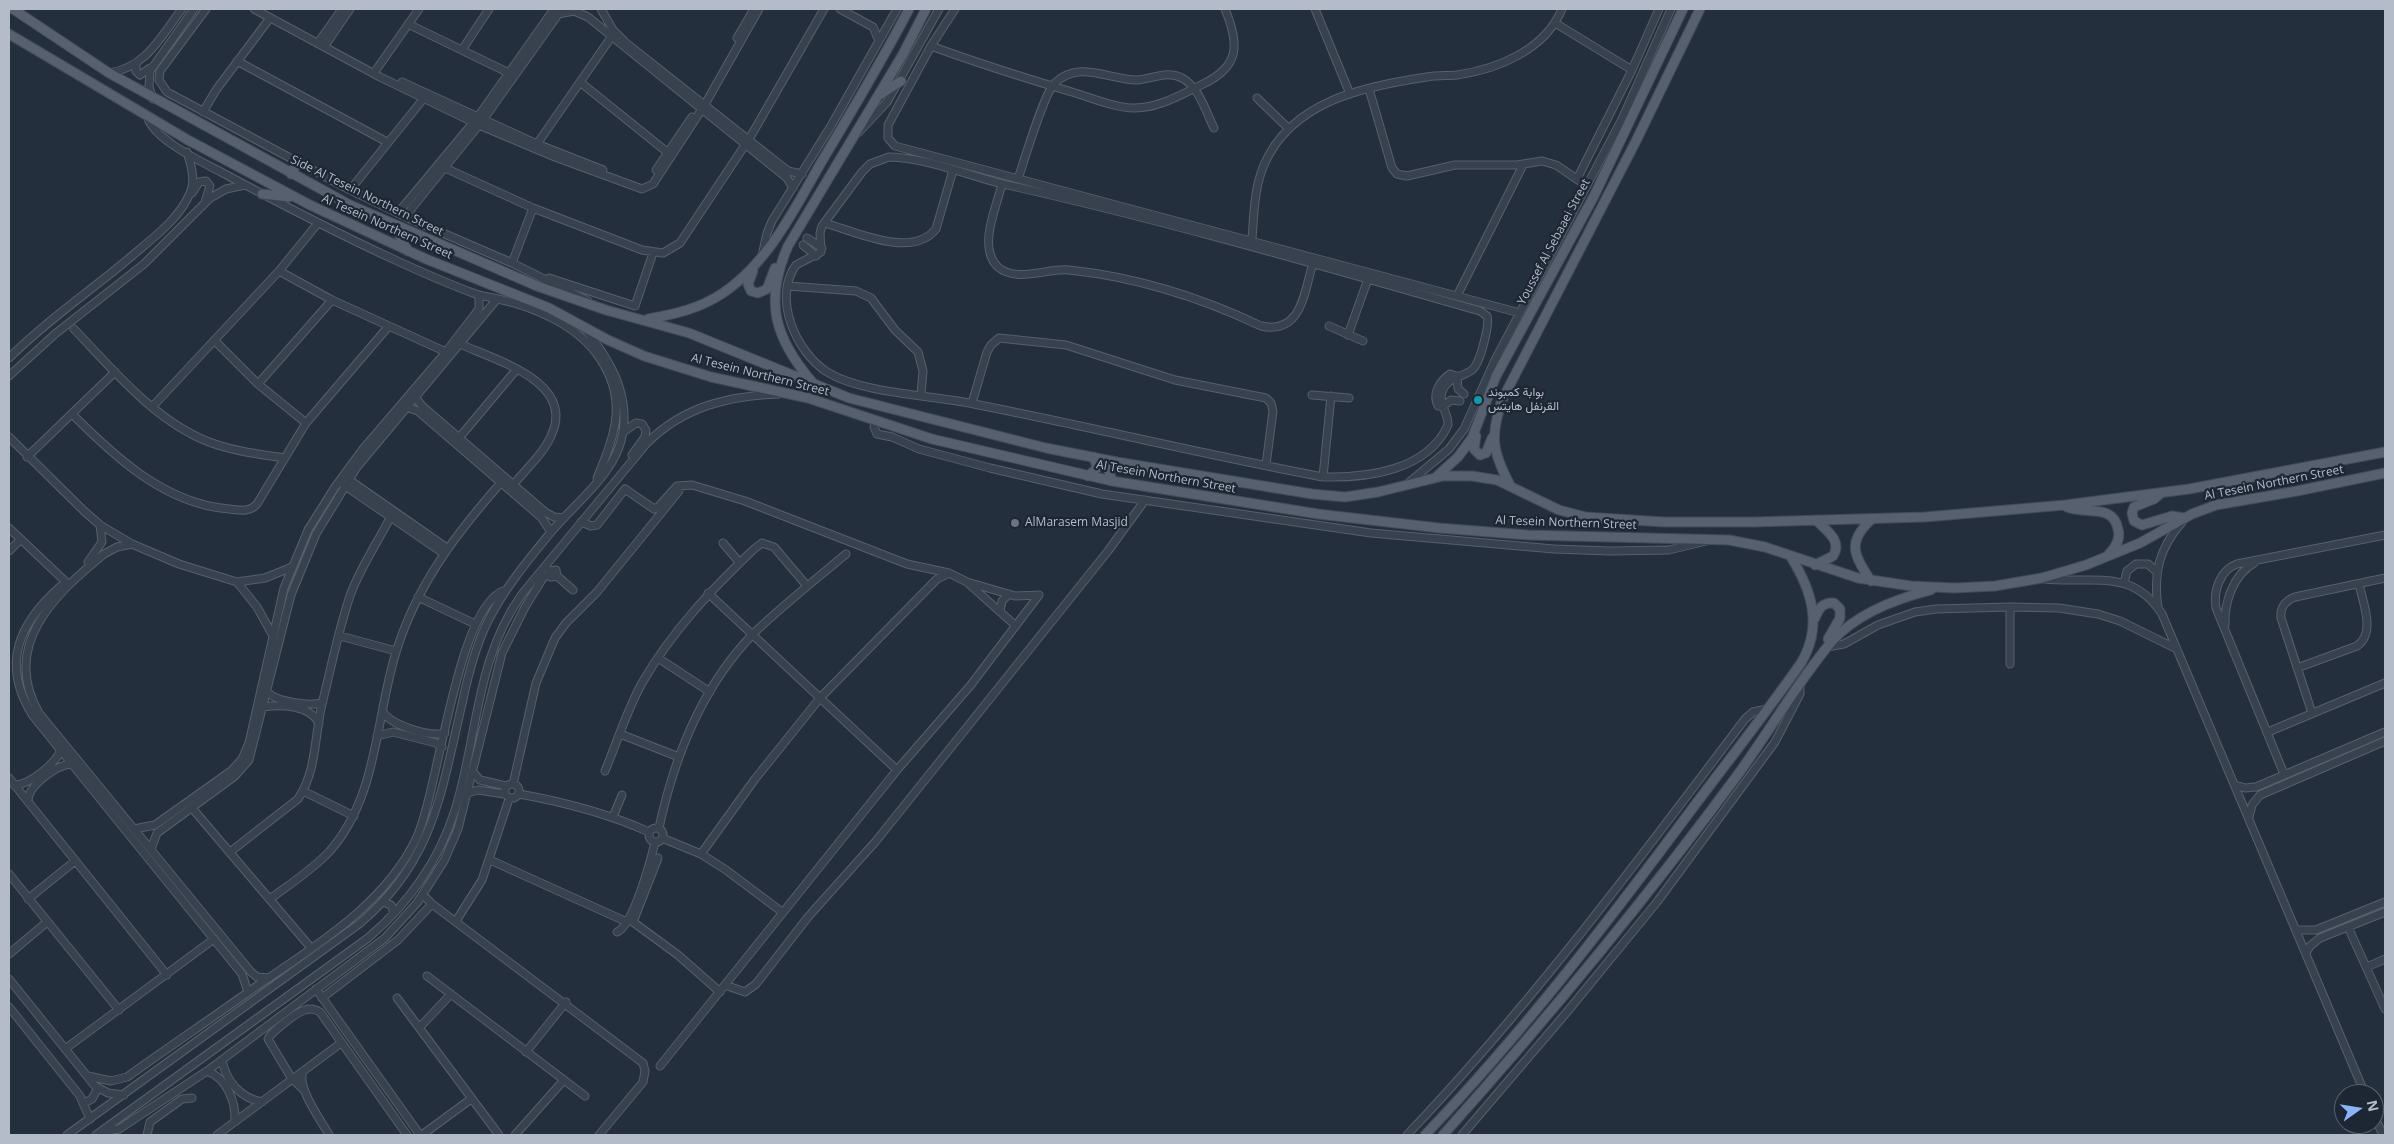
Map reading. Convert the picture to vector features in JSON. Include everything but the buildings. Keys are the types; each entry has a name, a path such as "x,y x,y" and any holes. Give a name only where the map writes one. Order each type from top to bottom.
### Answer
{"main road":[{"name":"Al Tesein Northern Street","path":"13,9 109,73 291,174 384,222 537,286 596,307 711,341 814,385 860,401 1117,462 1330,496 1365,495 1436,478 1472,476 1510,485 1559,510 1594,518 1664,522 1945,516 2065,505 2161,492 2385,452"},
{"path":"909,9 853,110 759,260 748,284 754,292 761,293 767,289 774,270 799,239 852,138 909,42 926,9"},
{"name":"Youssef Al Sebaaei Street","path":"1436,478 1458,457 1475,431 1496,376 1594,196 1683,9"},
{"name":"Youssef Al Sebaaei Street","path":"1510,485 1497,459 1493,438 1495,420 1508,387 1636,141 1700,9"},
{"path":"903,20 909,27 917,27"},
{"name":"Al Tesein Northern Street","path":"9,34 147,116 296,198 408,252 535,301 619,346 658,361 711,377 790,393 940,441 1112,481 1334,517 1458,530 1622,539 1712,539 1745,542 1871,581 1941,588 1995,586 2042,578 2140,543 2185,518 2225,503 2297,492 2385,473"},
{"path":"895,35 906,36 909,42"},
{"path":"878,96 901,81"},
{"path":"844,104 853,110"},
{"path":"291,174 296,163"},
{"path":"262,194 296,198"},
{"path":"377,238 386,236 388,233 384,222"},
{"path":"408,252 400,239 402,235 412,233"},
{"path":"782,259 774,290 778,324 794,358 814,385"},
{"path":"645,320 683,313 706,303 736,284 759,260"},
{"path":"1509,332 1518,337"},
{"path":"1475,431 1474,449 1478,455 1486,453 1489,441 1493,438"},
{"path":"1088,476 1097,468 1094,457"},
{"path":"1112,481 1110,469 1117,462"},
{"path":"2161,492 2154,499 2134,507 2132,512 2134,521 2142,525 2172,516 2185,518"},
{"path":"2065,505 2075,509 2102,511 2114,519 2118,529 2118,540 2107,556"},
{"path":"1871,581 1858,560 1855,544 1860,529 1872,519"},
{"path":"1815,565 1833,556 1836,547 1834,539 1816,520"},
{"path":"1425,1135 1462,1096 1583,951 1804,658 1810,643 1814,620 1808,591 1791,556"},
{"path":"1443,1135 1568,990 1651,889 1739,772 1826,647 1845,627 1867,614 1900,599 1941,588"},
{"path":"1814,620 1824,605 1834,604 1840,609 1841,616 1828,639 1826,647"}],"street":[{"path":"109,73 136,65 182,9"},
{"path":"136,65 137,73 142,75 155,62 194,9"},
{"name":"Side Al Tesein Northern Street","path":"206,9 162,66 159,75 163,89 296,163 408,218 512,263 580,296 596,307"},
{"path":"254,9 478,121 555,157 642,190 653,184 759,9"},
{"path":"262,9 424,98 639,185 649,182 667,152 701,107 754,9"},
{"path":"323,42 342,9"},
{"path":"323,42 350,9"},
{"path":"376,70 419,9"},
{"path":"462,50 489,9"},
{"path":"588,17 589,9"},
{"path":"601,9 618,36 701,107"},
{"path":"445,168 533,208 653,253 672,249 680,243 746,143 824,9"},
{"path":"840,9 873,27 879,41"},
{"path":"759,260 770,227 844,104 897,9"},
{"path":"852,138 888,102 939,9"},
{"path":"955,9 931,46 888,125 888,138 899,148 1252,239 1520,313"},
{"path":"931,46 1052,86 1135,108 1160,103 1193,89 1220,74 1232,59 1236,41 1225,9"},
{"path":"1315,9 1350,94"},
{"path":"1252,239 1256,194 1262,170 1271,150 1288,128 1309,110 1350,94 1369,89 1422,78 1468,73 1497,65 1536,43 1555,23 1562,9"},
{"path":"1577,179 1632,70 1659,9"},
{"path":"1405,486 1454,444 1464,429 1468,400 1520,313 1622,119 1671,9"},
{"path":"558,10 574,11 588,17 746,143 787,178 793,188"},
{"path":"398,213 478,121 509,73 558,10"},
{"path":"408,218 411,209 445,168 558,10"},
{"path":"203,112 270,18"},
{"path":"1555,23 1632,70"},
{"path":"408,24 509,73"},
{"path":"873,27 889,24"},
{"path":"537,144 612,36"},
{"path":"154,99 149,88 148,77 155,62"},
{"path":"238,62 387,142"},
{"path":"1018,179 1052,86 1066,75 1094,71 1132,79 1172,74 1185,80 1193,89 1214,128"},
{"path":"580,82 667,152"},
{"path":"1369,89 1392,168 1400,175 1407,176 1463,164 1522,165 1547,162 1587,186"},
{"path":"350,190 424,98"},
{"path":"1257,98 1288,128"},
{"path":"147,116 151,126 158,134 186,152 318,223 394,260 479,295 529,309 566,326 585,341 603,364 613,389 616,422 611,447 594,484"},
{"path":"746,143 788,171 802,174"},
{"path":"186,152 193,175 190,194"},
{"path":"902,157 1002,184 1075,200 1313,263 1480,310 1487,316 1488,324 1477,363 1472,370 1448,382 1442,391 1442,407 1449,421 1446,429 1432,446 1411,461 1383,472 1368,476 1323,477 972,403 849,382 826,371 809,356 795,334 789,317 788,286 796,265 816,256 822,248 820,231 862,172 880,159 902,157"},
{"path":"1457,296 1522,165"},
{"path":"825,223 898,244 920,242 930,237 936,230 953,170"},
{"path":"9,358 149,242 181,208 199,182 206,181 210,186 205,202"},
{"path":"1002,184 989,238 989,248 992,259 998,266 1012,274 1067,270 1122,279 1192,297 1261,326 1272,328 1284,326 1293,320 1299,310 1313,263"},
{"path":"9,376 60,330 144,264 205,202 220,192 245,185"},
{"path":"512,263 533,208"},
{"path":"153,406 279,271 318,223"},
{"path":"799,239 822,248"},
{"path":"799,239 816,256"},
{"path":"543,278 560,280 614,301 635,306 653,253"},
{"path":"279,271 332,300 446,352"},
{"path":"1348,334 1368,279"},
{"path":"788,286 856,291 871,298 890,323 918,352 923,371 920,395"},
{"path":"134,829 157,828 192,808 243,764 253,751 266,690 272,634 292,567 335,487 363,449 446,352 478,309 479,295"},
{"path":"151,849 157,828 243,764 270,661 312,532 346,482 497,299"},
{"path":"258,384 332,300"},
{"path":"67,1135 359,924 383,902 417,857 435,815 470,666 478,642 506,590 551,532 594,484 611,461 623,432 622,402 615,374 601,348 582,325"},
{"path":"1329,326 1363,341"},
{"path":"72,414 124,463 150,480 198,504 213,508 252,509 257,504 306,423 388,327"},
{"path":"74,329 115,372 172,423 208,441 241,451 284,458"},
{"path":"972,403 987,352 991,345 999,338 1066,345 1175,380 1266,398 1271,403 1273,410 1266,464"},
{"path":"215,341 258,384 306,423"},
{"path":"460,344 516,370 544,387 552,398 556,417 555,427 547,443 513,484"},
{"path":"459,438 516,370"},
{"path":"28,457 115,372"},
{"path":"1457,376 1458,389 1468,400"},
{"path":"98,1134 368,938 394,914 411,894 429,868 447,832 460,794 486,668 492,647 506,619 522,594 551,573 581,522 654,436 690,412 741,396 790,393"},
{"path":"1312,395 1349,398"},
{"path":"1323,477 1331,396"},
{"path":"416,398 422,406 459,438 541,517 551,532"},
{"path":"1442,407 1451,400 1468,400"},
{"path":"408,408 418,412 503,480 513,484 550,515 564,518"},
{"path":"876,421 875,430 878,435 892,437 919,448 990,468 1096,493 1371,533 1554,549 1652,551 1686,547 1712,539"},
{"path":"623,432 638,423 644,426 646,432 624,471"},
{"path":"9,437 100,525 132,544 179,564 237,582 265,578 292,567"},
{"path":"270,899 322,859 340,839 354,816 364,791 378,736 396,650 418,598 445,551 503,480"},
{"path":"346,482 390,518 445,551"},
{"path":"346,482 445,551"},
{"path":"581,522 591,526 597,525 625,489 654,510 678,486 692,485 745,501 907,564 949,573 967,582 1020,597 1039,595 970,686 897,770 660,1066"},
{"path":"456,921 482,880 490,860 536,683 555,638 566,623 598,592 679,491"},
{"path":"725,986 745,992 756,984 808,917 876,841 1108,551 1145,500"},
{"path":"230,852 298,799 303,791 313,762 322,703 352,591 390,518"},
{"path":"2185,518 2167,543 2156,571 2158,608 2178,649 2360,1084"},
{"path":"100,525 102,542 95,559 34,619 23,646 23,680 32,703 251,972 257,976 269,978"},
{"path":"9,528 66,582"},
{"path":"2284,774 2215,602 2219,582 2230,567 2385,535"},
{"path":"9,552 20,540"},
{"path":"723,543 739,562"},
{"path":"132,544 110,550 95,559 43,602 28,620 17,644 14,664 17,683 24,703 214,939 244,978 248,992"},
{"path":"605,771 642,684 658,658 683,622 708,593 739,562 758,545 771,544 807,586"},
{"path":"658,828 665,798 679,757 710,692 753,634 846,554"},
{"path":"2225,628 2226,608 2232,589 2248,567 2256,562"},
{"path":"2124,583 2127,571 2136,564 2148,564 2156,571"},
{"path":"98,1134 119,1129 222,1060 385,938 422,897 444,861 458,829 498,665 516,624 542,583 543,578 551,573"},
{"path":"551,573 574,590"},
{"path":"701,854 755,779 820,698 937,579 949,573"},
{"path":"2042,578 2095,578 2124,583 2138,590 2158,608"},
{"path":"2312,714 2281,618 2282,607 2285,602 2295,597 2385,578"},
{"path":"237,582 257,606 272,634"},
{"path":"967,582 1016,626"},
{"path":"2297,668 2357,646 2364,640 2368,626 2359,584"},
{"path":"88,1076 111,1081 127,1077 311,948 343,924 379,892 402,864 415,842 426,814 459,668 476,624 490,598 506,590"},
{"path":"708,593 897,770"},
{"path":"1000,611 1002,600 1009,594"},
{"path":"418,598 476,624"},
{"path":"1826,647 1844,644 1878,625 1915,612 1936,609 2010,607 2059,608 2098,614 2120,621 2178,649"},
{"path":"2010,607 2010,664"},
{"path":"506,619 516,624"},
{"path":"340,636 396,650"},
{"path":"478,642 485,648 492,647"},
{"path":"658,658 710,692"},
{"path":"470,666 478,664 486,668"},
{"path":"2268,732 2385,683"},
{"path":"1462,1135 1580,997 1656,902 1775,742 1798,697 1800,685"},
{"path":"266,690 275,698 308,704 322,703"},
{"path":"263,707 283,706 305,710 318,723"},
{"path":"1407,1135 1459,1080 1546,977 1745,719 1753,712 1767,708"},
{"path":"383,712 395,724 434,734 445,733"},
{"path":"378,736 393,732 436,743 442,747"},
{"path":"2235,785 2245,788 2256,786 2385,732"},
{"path":"620,734 679,757"},
{"path":"471,737 480,740"},
{"path":"2248,818 2252,805 2260,795 2385,741"},
{"path":"2353,746 2356,754"},
{"path":"14,785 29,781 54,761 61,750"},
{"path":"28,802 29,794 34,787 59,767 73,764"},
{"path":"472,771 480,780 508,791 514,799 519,794"},
{"path":"9,778 167,975"},
{"path":"478,790 480,780"},
{"path":"2256,786 2256,792 2260,795"},
{"path":"466,792 478,790 508,791 518,787 519,794"},
{"path":"303,791 354,816"},
{"path":"519,794 553,800 613,817 649,832"},
{"path":"613,817 622,795"},
{"path":"192,808 311,948"},
{"path":"649,832 652,829 658,828"},
{"path":"658,828 662,831 662,838"},
{"path":"447,832 458,829"},
{"path":"649,832 649,839 655,842"},
{"path":"662,838 701,854 726,870 782,912"},
{"path":"617,932 623,929 627,922 655,842 662,838"},
{"path":"658,858 633,922 678,955 720,992"},
{"path":"490,860 627,922"},
{"path":"28,899 75,861"},
{"path":"9,874 119,1010"},
{"path":"398,884 402,891 411,894"},
{"path":"422,897 565,1002 643,1063 645,1067 642,1082 599,1135"},
{"path":"383,902 392,905 394,914"},
{"path":"2296,930 2305,932 2316,930 2385,902"},
{"path":"322,998 398,940 431,903"},
{"path":"2306,953 2316,940 2385,912"},
{"path":"9,954 47,922"},
{"path":"2348,927 2385,1009"},
{"path":"65,1049 214,939"},
{"path":"296,959 301,966"},
{"path":"2366,967 2385,959"},
{"path":"427,976 585,1096"},
{"path":"9,979 98,1088 108,1093 124,1095"},
{"path":"299,988 306,997"},
{"path":"316,989 421,1135 471,1098"},
{"path":"420,1027 452,994"},
{"path":"397,998 499,1135"},
{"path":"526,1052 565,1002"},
{"path":"9,1007 84,1103 90,1119"},
{"path":"304,1090 292,1079 268,1039 271,1033 305,1009 317,1010 406,1135"},
{"path":"217,1135 341,1043"},
{"path":"222,1060 226,1072 239,1092 254,1101 262,1102"},
{"path":"207,1070 218,1077 232,1097 235,1122"},
{"path":"303,1071 301,1081 304,1090 329,1135"},
{"path":"218,1077 226,1072"},
{"path":"176,1078 194,1079"},
{"path":"515,1135 563,1081"},
{"path":"84,1103 92,1099 98,1088"},
{"path":"232,1097 239,1092"},
{"path":"147,1135 150,1122 180,1101 192,1098"}],"place":[{"name":"بوابة كمبوند القرنفل هايتس","path":"1478,400"},
{"name":"AlMarasem Masjid","path":"1015,523"}]}
